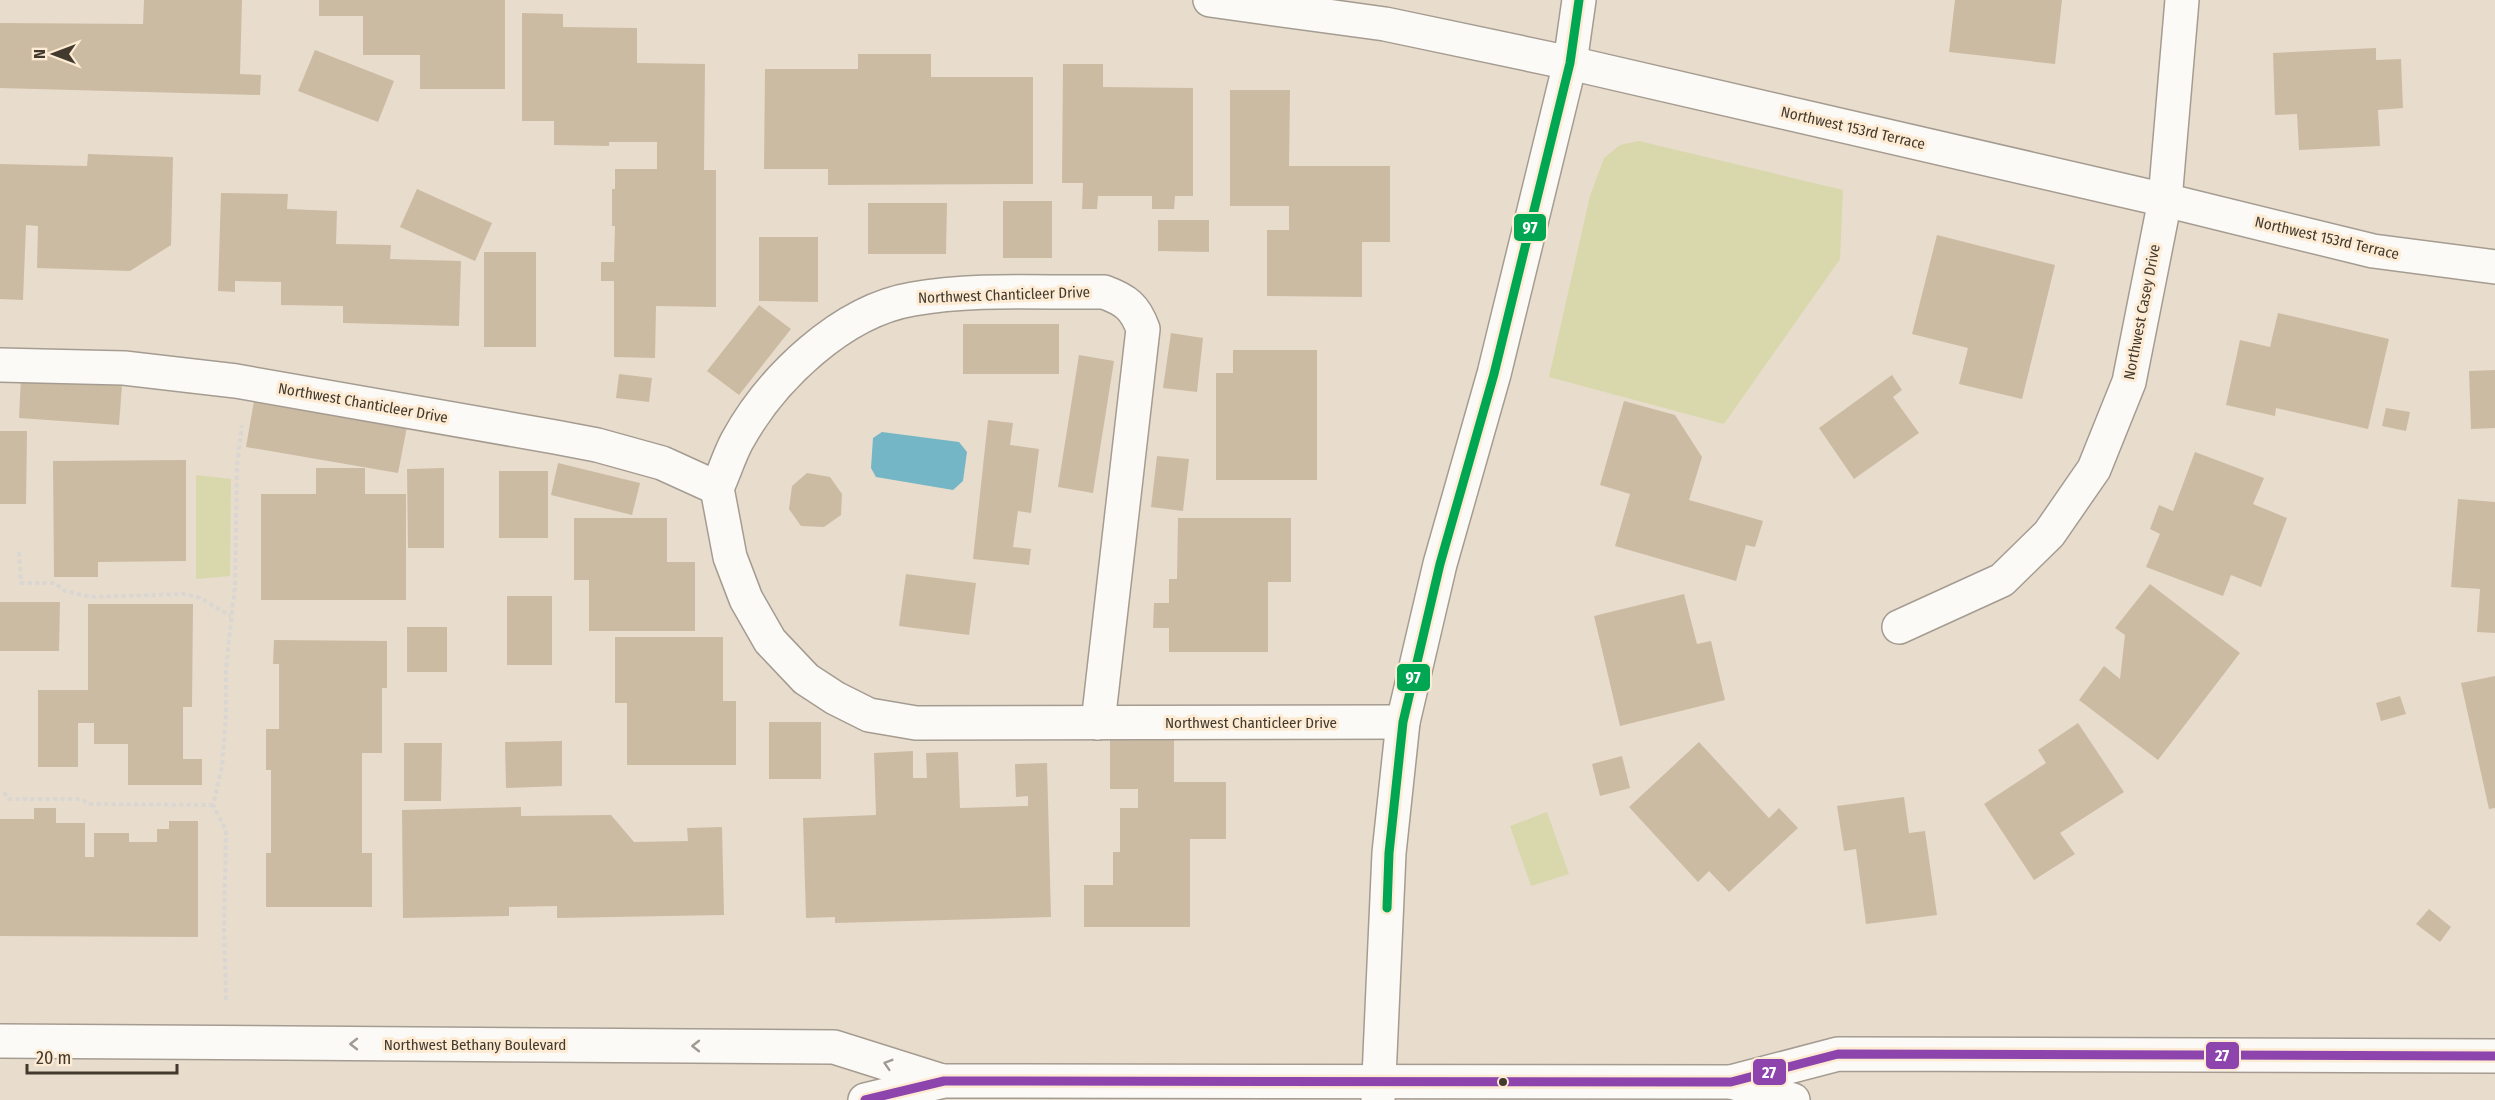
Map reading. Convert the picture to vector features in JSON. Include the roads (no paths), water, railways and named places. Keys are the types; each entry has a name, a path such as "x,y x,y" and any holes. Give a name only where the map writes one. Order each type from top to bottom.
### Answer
{"street":[{"name":"Northwest 153rd Terrace","path":"1210,0 1385,24 1570,63 2164,200 2373,251 2495,267"},
{"path":"1378,1091 1389,853 1404,722 1440,564 1494,374 1570,63 1579,0"},
{"name":"Northwest Casey Drive","path":"1899,627 2002,580 2049,534 2094,469 2129,382 2164,200 2182,0"},
{"name":"Northwest Chanticleer Drive","path":"1098,723 1143,329 1138,313 1121,298 1104,292 960,294 911,299 867,313 829,336 792,368 737,442 717,488 730,557 746,598 770,641 806,679 835,698 869,715 916,723 1098,723 1404,722"},
{"name":"Northwest Chanticleer Drive","path":"0,365 124,368 246,382 597,445 662,463 717,488"},
{"name":"Northwest Bethany Boulevard","path":"0,1041 834,1047 944,1081"},
{"name":"Northwest Bethany Boulevard","path":"865,1100 944,1081 1378,1091 1731,1082 1838,1054 2495,1056"},
{"name":"Northwest Bethany Boulevard","path":"1731,1082 1793,1100"}],"water":[{"path":"882,432 959,442 967,452 963,481 953,490 876,477 871,468 873,438"}]}
